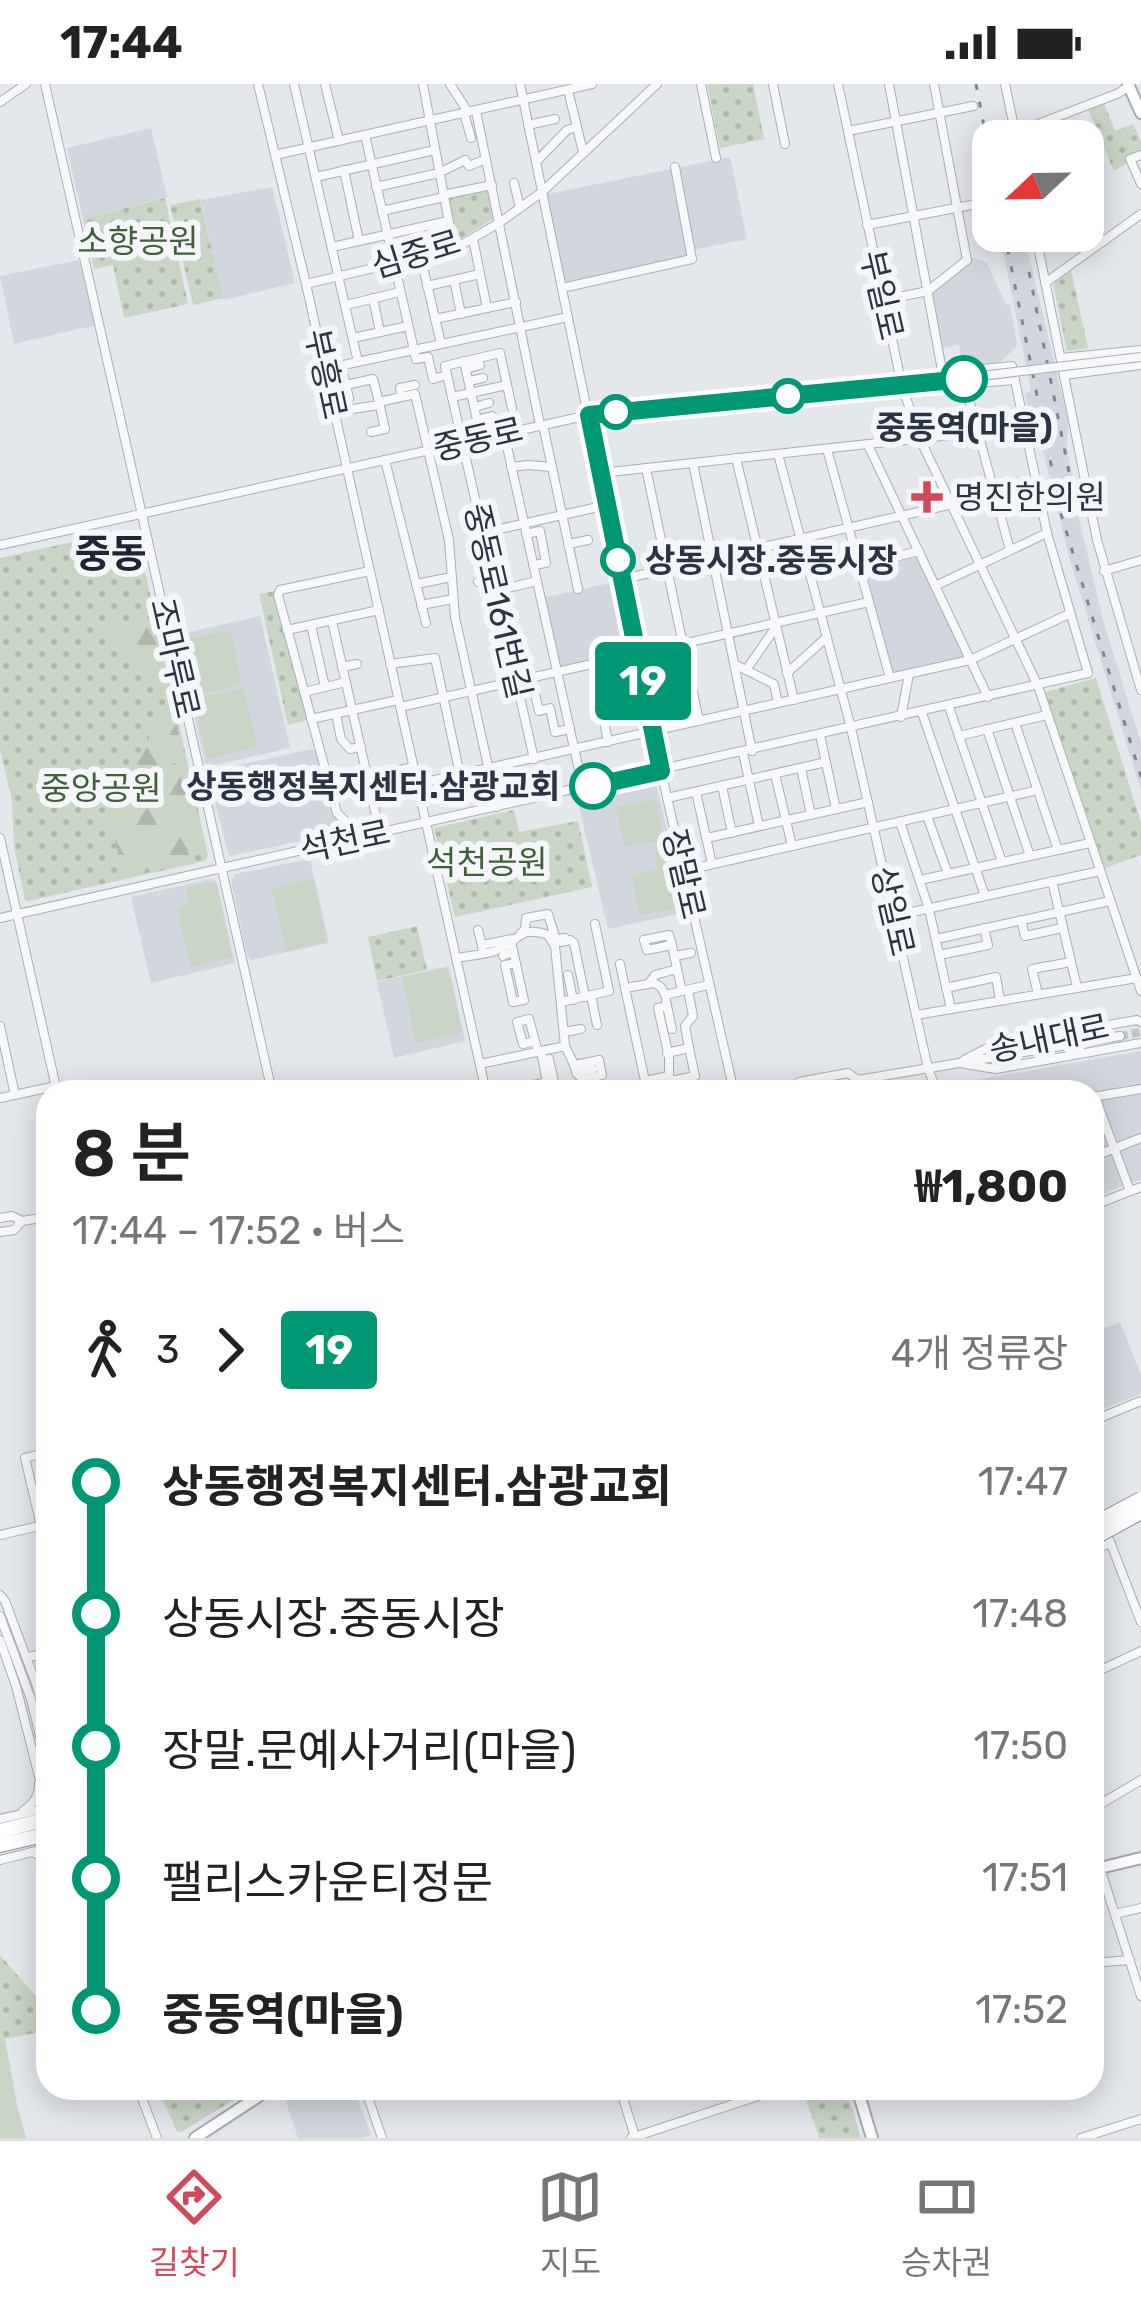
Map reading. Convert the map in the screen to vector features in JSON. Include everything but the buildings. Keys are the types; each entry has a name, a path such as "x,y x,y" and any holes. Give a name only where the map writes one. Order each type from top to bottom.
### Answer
{"highway":[{"path":"1104,1523 1141,1499"},
{"path":"1104,1525 1141,1516"},
{"path":"0,1831 36,1816"},
{"path":"0,1845 36,1837"}],"main road":[{"path":"1130,84 1141,113"},
{"path":"1104,1865 1141,1858"},
{"path":"195,2138 253,2100"},
{"path":"861,2100 872,2138"}],"street":[{"path":"0,102 26,84"},
{"name":"조마루로","path":"45,84 269,1080"},
{"name":"부흥로","path":"257,84 483,1080"},
{"path":"294,84 358,362"},
{"path":"325,84 338,140"},
{"path":"423,84 454,249"},
{"path":"450,84 469,112 486,159 578,589"},
{"name":"장말로","path":"520,84 661,771 731,1080"},
{"path":"274,154 592,84"},
{"name":"심중로","path":"306,284 454,249 500,223 542,192 657,84"},
{"path":"701,84 716,158"},
{"path":"772,84 785,144"},
{"path":"839,87 850,84"},
{"path":"417,784 970,660 1069,614 1012,366 963,371 948,380 889,84"},
{"path":"884,300 928,292 967,259 934,84"},
{"path":"1006,84 1013,120"},
{"path":"1049,120 1119,93 1130,84"},
{"name":"부일로","path":"839,87 902,386 920,439 1037,686 1141,991"},
{"path":"568,90 583,154"},
{"path":"848,130 974,106"},
{"path":"469,112 471,138"},
{"path":"528,125 555,119"},
{"path":"536,162 567,130 577,127"},
{"path":"364,135 416,359 428,357 433,379 447,375 445,366 480,365"},
{"path":"316,177 435,150"},
{"path":"1141,155 1130,159 1141,184"},
{"path":"376,187 439,173 464,160 469,166 486,159"},
{"path":"562,288 692,260 675,167"},
{"path":"344,170 359,241"},
{"path":"514,183 520,208"},
{"path":"382,211 492,185"},
{"path":"867,225 972,206"},
{"path":"1104,241 1141,214"},
{"path":"332,247 448,221"},
{"path":"472,238 487,308"},
{"path":"1039,252 1104,571 1141,689"},
{"path":"1046,283 1089,252"},
{"path":"421,257 441,344"},
{"path":"428,286 480,274"},
{"path":"454,280 461,314"},
{"path":"346,305 400,292"},
{"path":"374,298 380,332"},
{"path":"435,320 516,302"},
{"path":"325,369 568,317"},
{"path":"353,338 407,326"},
{"path":"465,365 500,353 512,408"},
{"path":"1060,358 1141,357"},
{"path":"1064,375 1141,357"},
{"path":"964,382 1141,357"},
{"path":"465,365 478,420 492,416"},
{"path":"350,398 342,369 330,371 339,411 415,394 449,540 455,617 497,807"},
{"name":"중동로161번길","path":"447,375 534,759"},
{"path":"469,381 483,378"},
{"path":"346,385 373,380 377,418 385,429 370,432"},
{"path":"964,382 1015,380"},
{"path":"964,382 1010,550"},
{"name":"중동로","path":"0,545 589,415 964,382"},
{"path":"401,397 400,388 415,385"},
{"path":"434,391 451,395 507,385"},
{"path":"439,404 451,395"},
{"path":"475,407 489,403"},
{"path":"405,414 419,411"},
{"path":"441,416 455,413"},
{"path":"408,426 422,422"},
{"path":"601,473 1024,427"},
{"path":"504,434 583,788"},
{"path":"868,445 988,698"},
{"path":"826,449 890,678"},
{"name":"상일로","path":"778,454 842,689 932,1080"},
{"path":"736,458 794,700"},
{"path":"385,460 426,623"},
{"path":"693,463 744,711 749,780 759,826"},
{"path":"512,467 552,467"},
{"path":"646,468 699,721"},
{"path":"622,579 1037,485"},
{"path":"482,532 525,528 562,514 607,506"},
{"path":"525,528 541,532 546,563 533,566"},
{"path":"935,586 1047,533"},
{"path":"568,544 588,540"},
{"path":"859,566 919,551"},
{"path":"1104,571 1141,560"},
{"path":"362,837 337,813 278,595 280,590 370,571"},
{"path":"416,584 452,577"},
{"path":"478,581 492,579"},
{"path":"496,591 536,581"},
{"path":"421,605 453,599"},
{"path":"311,719 472,691 868,602"},
{"path":"287,630 379,610"},
{"name":"석천로","path":"0,918 1088,673 1069,614"},
{"path":"332,621 380,833"},
{"path":"311,625 325,687"},
{"path":"746,670 776,625"},
{"path":"787,673 827,637"},
{"path":"319,660 357,664"},
{"path":"390,664 428,663 443,697 460,775"},
{"path":"593,663 608,742"},
{"path":"500,668 513,664"},
{"path":"735,664 774,684 778,703"},
{"path":"469,678 483,674"},
{"path":"901,717 909,674"},
{"path":"531,677 539,711 550,708 555,732 570,729"},
{"path":"644,689 691,681"},
{"path":"304,692 346,682"},
{"path":"949,706 1002,862"},
{"path":"922,712 985,896"},
{"path":"336,714 341,739 350,749 361,747"},
{"path":"959,736 1047,715"},
{"path":"1015,722 1058,850"},
{"path":"987,729 1030,856"},
{"path":"820,736 836,809"},
{"path":"667,798 826,762"},
{"path":"329,785 413,767"},
{"path":"801,768 812,815"},
{"path":"775,774 792,846"},
{"path":"440,779 444,792 455,790"},
{"path":"722,786 732,833"},
{"path":"683,871 1038,790"},
{"path":"696,792 712,864"},
{"path":"706,838 868,802"},
{"path":"927,816 948,874"},
{"path":"900,822 929,909 951,1010"},
{"path":"0,838 54,1080"},
{"path":"920,880 1090,843"},
{"path":"894,916 1100,871"},
{"path":"1052,881 1077,987"},
{"path":"936,939 1110,901"},
{"path":"503,956 525,930 526,919 551,915 563,1051 575,1069 593,1069"},
{"path":"1021,920 1024,936 1062,928"},
{"path":"561,1002 578,1008 610,991 595,924"},
{"path":"939,955 988,945 984,928"},
{"path":"478,929 483,949"},
{"path":"456,958 542,932 554,942 570,940 597,1025"},
{"path":"554,942 565,938"},
{"path":"515,941 524,1000 513,1002 505,965 516,963"},
{"path":"668,1030 685,1026 693,1016 672,945"},
{"path":"675,956 691,953"},
{"path":"1037,994 1032,969 1071,962"},
{"path":"620,964 645,1080"},
{"path":"650,982 655,975 677,969"},
{"path":"568,975 578,1008"},
{"path":"946,988 996,977 1000,1000"},
{"path":"916,1015 1137,978"},
{"path":"625,988 650,982 665,994 671,1080"},
{"path":"665,994 708,985"},
{"path":"578,1008 591,1002"},
{"path":"1123,1022 1134,1033 1124,1046"},
{"name":"송내대로","path":"957,1063 993,1045 1141,1022"},
{"path":"0,1025 15,1095"},
{"path":"677,1080 695,1076 685,1026"},
{"path":"564,1032 581,1029"},
{"name":"송내대로","path":"810,1080 848,1073 858,1080 1120,1036"},
{"name":"송내대로","path":"957,1063 996,1070 1141,1043"},
{"path":"668,1053 689,1048"},
{"path":"480,1064 563,1051"},
{"path":"541,1053 551,1080"},
{"path":"650,1080 669,1076"},
{"path":"1104,1095 1141,1089"},
{"path":"0,1098 36,1092"},
{"path":"1104,1124 1130,1191"},
{"path":"1104,1152 1141,1138"},
{"path":"1104,1201 1141,1187"},
{"path":"0,1218 36,1219"},
{"path":"0,1232 14,1230 22,1221"},
{"path":"1104,1416 1141,1401"},
{"path":"36,1455 25,1458 36,1497"},
{"path":"0,1535 36,1527"},
{"path":"1104,1542 1141,1622"},
{"path":"0,1595 36,1687"},
{"path":"0,1616 36,1719"},
{"path":"0,1640 36,1764"},
{"path":"1104,1668 1141,1651"},
{"path":"28,1657 36,1655"},
{"path":"1104,1801 1141,1780"},
{"path":"17,1815 36,1798"},
{"path":"0,1820 36,1813"},
{"path":"0,1860 36,1851"},
{"path":"32,1852 36,1854"},
{"path":"1104,1886 1141,1996"},
{"path":"1115,1914 1141,1908"},
{"path":"1104,1962 1130,1960"},
{"path":"143,2100 157,2138"},
{"path":"369,2100 382,2138"},
{"path":"623,2100 634,2138 746,2100"},
{"path":"1081,2138 1141,2119"}],"shaded area":[{"path":"151,128 167,197 83,219 67,148"},
{"path":"730,157 747,239 693,250 692,259 562,288 543,195"},
{"path":"272,187 295,283 223,300 201,200"},
{"path":"1003,252 1028,252 1068,420 1067,447 1079,519 1104,624 1141,743 1141,791 1070,560 1038,431 1033,428 1025,394 1031,391"},
{"path":"974,258 987,263 1006,305 1010,304 1017,344 998,364 963,367 959,345 941,348 931,292"},
{"path":"79,260 96,325 14,344 0,276"},
{"path":"919,551 970,660 890,678 859,566"},
{"path":"615,582 630,654 558,669 542,598"},
{"path":"260,616 290,748 206,767 176,635"},
{"path":"312,749 333,815 346,832 229,856 208,775 211,771"},
{"path":"655,781 688,912 608,929 577,798"},
{"path":"310,859 329,943 251,960 231,881 235,874"},
{"path":"212,879 217,882 235,963 151,983 131,897"},
{"path":"449,966 465,1041 394,1058 377,982"},
{"path":"1141,1051 1141,1179 1104,1193 1104,1080 975,1080"},
{"path":"1120,1322 1141,1375 1141,1394 1104,1408 1104,1328"},
{"path":"358,2100 371,2135 298,2138 286,2102"}],"green space":[{"path":"707,84 753,84 764,139 720,148"},
{"path":"1104,103 1115,131 1133,124 1141,155 1114,171 1104,147 1104,120 1093,120 1088,109"},
{"path":"489,189 495,218 455,242 447,197"},
{"name":"소향공원","path":"165,198 188,304 124,318 113,265 94,269 83,219"},
{"path":"200,199 223,298 193,305 170,205"},
{"path":"1071,270 1088,348 1067,351 1053,284"},
{"name":"중앙공원","path":"136,531 208,855 205,861 28,901 14,847 12,800 0,750 0,558"},
{"path":"276,591 311,719 288,725 259,594"},
{"path":"153,617 166,676 149,680 126,650 93,633"},
{"path":"230,630 242,684 193,696 182,648 188,647 186,640"},
{"path":"1096,678 1141,823 1141,855 1105,868 1045,692"},
{"path":"244,688 257,747 207,759 193,699"},
{"path":"172,703 185,761 137,772 132,766 148,744 155,707"},
{"path":"187,767 203,839 188,851 189,863 123,878 110,816 116,815 114,805 105,798 103,787"},
{"path":"656,799 663,840 625,847 616,807"},
{"name":"석천공원","path":"514,810 519,832 578,821 592,887 455,917 434,828"},
{"path":"669,849 682,907 640,915 632,876 657,869 654,853"},
{"path":"313,878 327,942 286,951 272,888"},
{"path":"212,882 232,957 191,967 177,907 189,904 186,888"},
{"path":"417,926 427,970 377,981 368,937"},
{"path":"448,968 462,1033 416,1043 402,977"},
{"path":"0,1955 36,1997 36,2033 0,2040"},
{"path":"5,2039 26,2138 0,2138 0,2040"},
{"path":"163,2100 233,2100 181,2132"},
{"path":"806,2100 850,2100 861,2138 819,2138"}],"tunnel":[{"path":"1120,1036 1141,1032"}],"railway":[{"path":"976,84 983,120"},
{"path":"1008,252 1061,514 1141,777"},
{"path":"1029,272 1075,502"}],"bus line":[{"name":"19","path":"593,786 661,771 589,415 964,379"}],"place":[{"name":"중동역(마을)","path":"964,379"},
{"name":"명진한의원","path":"927,497"},
{"name":"상동시장.중동시장","path":"618,560"},
{"name":"상동행정복지센터.삼광교회","path":"593,786"}],"district":[{"name":"중동","path":"111,554"}]}
